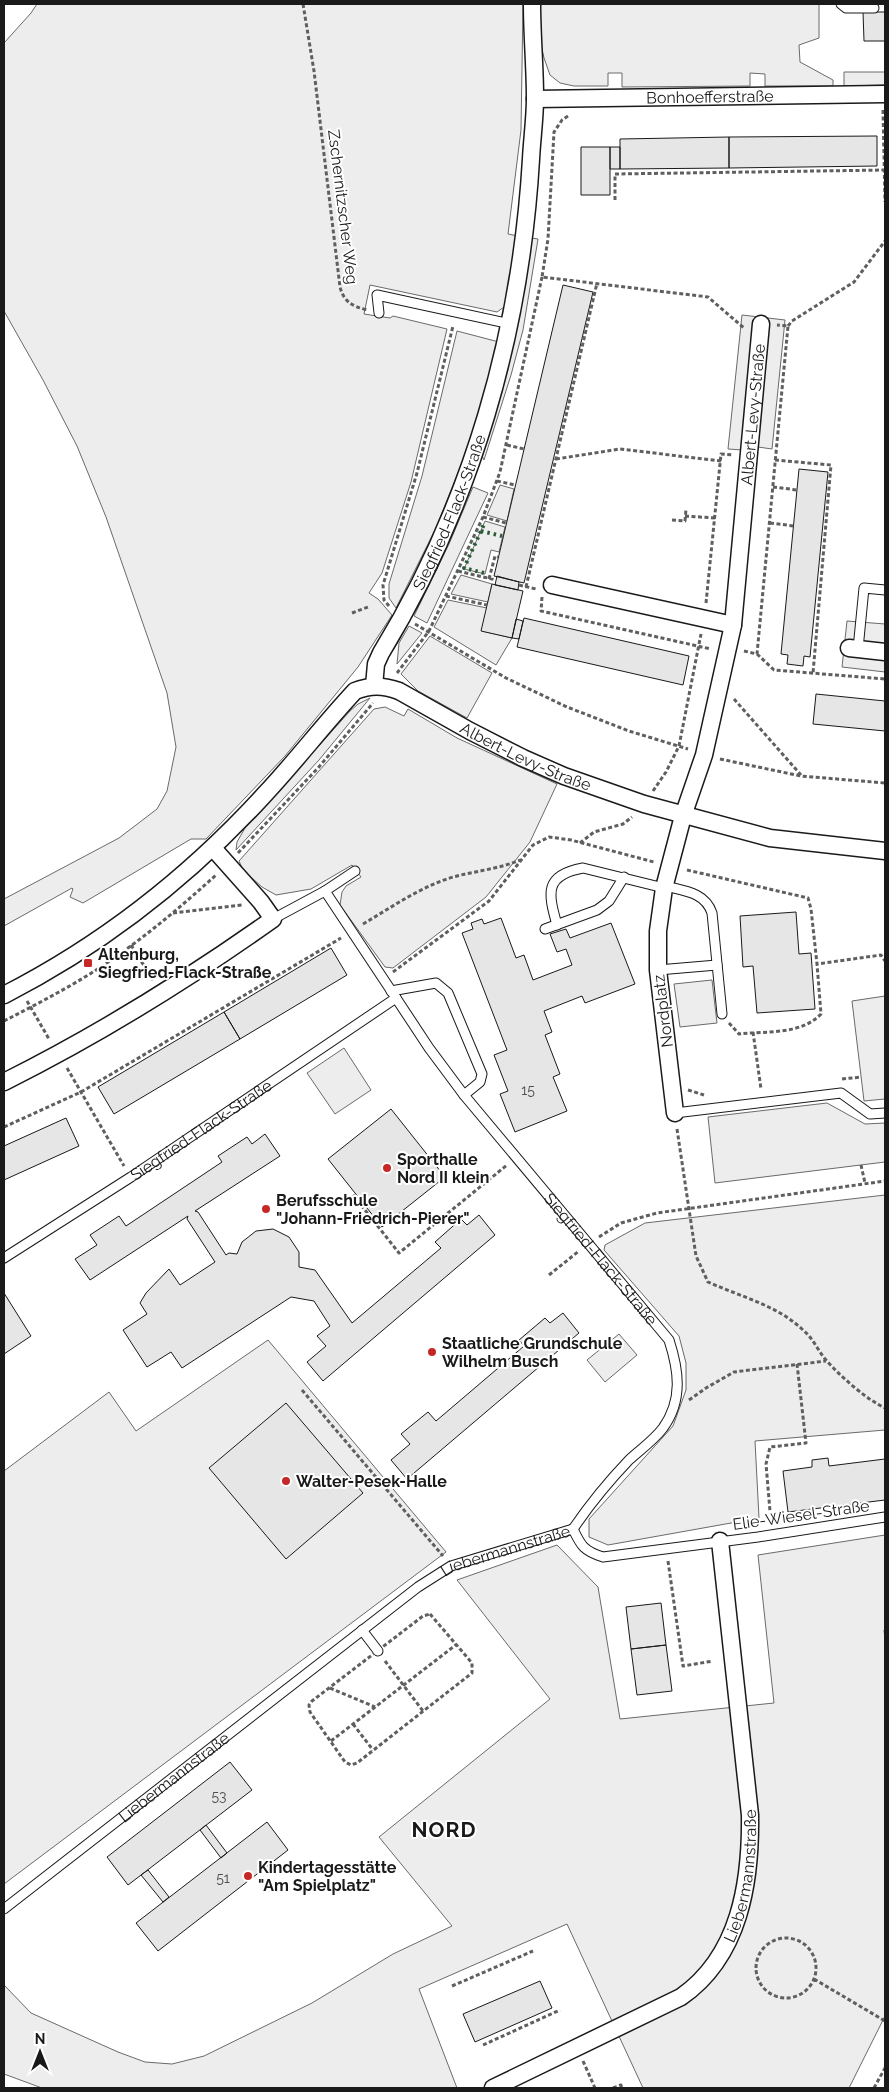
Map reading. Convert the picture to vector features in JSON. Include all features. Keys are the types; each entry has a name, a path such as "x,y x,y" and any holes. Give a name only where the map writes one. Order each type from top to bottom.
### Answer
{"street":[{"name":"Siegfried-Flack-Straße","path":"374,686 376,664 403,617 440,541 462,488 491,398 510,324 523,246 530,179 535,99 532,4"},
{"name":"Bonhoefferstraße","path":"535,99 885,94"},
{"name":"Albert-Levy-Straße","path":"683,816 704,755 733,626 761,324"},
{"path":"552,585 733,626"},
{"path":"854,648 885,652"},
{"name":"Albert-Levy-Straße","path":"374,686 386,686 399,691 470,731 548,768 644,804 770,838 885,851"},
{"path":"4,995 126,920 213,848 264,796 355,691 374,686"},
{"name":"Nordplatz","path":"675,1113 658,970 658,931 665,887 683,816"},
{"path":"4,1082 59,1055 162,993 273,919 261,902 213,848"},
{"name":"Liebermannstraße","path":"492,2088 524,2081 577,2047 681,1997 698,1985 712,1969 731,1936 744,1896 750,1849 750,1815 720,1541"}],"lane":[{"path":"841,4 846,8 874,8"},
{"path":"379,313 377,294 510,324"},
{"path":"854,648 864,588 885,590"},
{"path":"557,925 550,902 552,888 557,877 571,870 583,868 697,895 709,903 712,913 722,1014"},
{"path":"273,919 325,891 355,871"},
{"path":"545,929 598,910 609,901 624,877"},
{"name":"Siegfried-Flack-Straße","path":"325,891 429,1048 464,1095 669,1340 678,1374 677,1394 671,1415 662,1430 605,1485 573,1529"},
{"path":"658,970 717,965"},
{"path":"394,994 436,983 448,993 482,1074 480,1082 464,1095"},
{"name":"Siegfried-Flack-Straße","path":"4,1258 100,1198 277,1079 394,994"},
{"path":"675,1113 841,1093 870,1114 885,1112"},
{"name":"Elie-Wiesel-Straße","path":"720,1541 885,1518"},
{"name":"Liebermannstraße","path":"4,1909 418,1587 451,1566 573,1529 580,1544 589,1553 602,1557 720,1541"},
{"path":"362,1630 378,1651"}],"path":[{"name":"Zschernitzscher Weg","path":"303,4 314,72 340,287 345,301 355,307 379,313"},
{"path":"885,107 883,107 885,202"},
{"path":"572,112 562,120 554,132 548,239 542,277 708,297 760,341"},
{"path":"615,200 615,174 885,170"},
{"path":"757,654 788,326 792,321 854,282 885,241"},
{"path":"526,586 597,283"},
{"path":"443,324 453,326 417,473 383,585 384,600 394,612 506,678 567,707 629,731 704,755 801,776 885,783"},
{"path":"761,324 788,326"},
{"path":"507,445 524,449"},
{"path":"556,459 620,449 721,461"},
{"path":"580,843 594,832 623,824 632,817 644,804 666,772 678,746 705,619 722,454 749,456"},
{"path":"776,460 831,465 813,673"},
{"path":"497,480 515,485"},
{"path":"773,487 797,490"},
{"path":"672,520 685,521 686,509"},
{"path":"685,516 715,518"},
{"path":"483,517 506,523"},
{"path":"769,523 794,526"},
{"path":"489,579 494,556 498,557"},
{"path":"458,571 496,580"},
{"path":"519,585 543,590 540,611 698,646 757,654 774,670 885,679"},
{"path":"446,596 487,605"},
{"path":"352,613 368,607"},
{"path":"717,695 736,700 801,776"},
{"path":"384,978 489,901 532,845 550,837 808,898 811,909 821,1014 814,1021 798,1029 739,1034 729,1024 728,1017 722,1014"},
{"path":"4,1127 81,1092 411,895 452,878 489,870 523,859"},
{"path":"173,913 261,902"},
{"path":"131,945 162,993"},
{"path":"817,964 881,955 885,961"},
{"path":"19,987 119,1156"},
{"path":"753,1032 761,1089"},
{"path":"675,1113 696,1256 708,1282 740,1297 772,1307 804,1330 826,1360 872,1402 885,1408"},
{"path":"353,1195 399,1253 516,1158"},
{"path":"861,1165 864,1184"},
{"path":"549,1275 588,1244 621,1223 656,1213 885,1181"},
{"path":"671,1415 706,1388 734,1372 826,1360"},
{"path":"772,1534 766,1464 770,1447 806,1443 796,1364"},
{"path":"302,1390 451,1566"},
{"path":"666,1548 683,1666 713,1661"},
{"path":"430,1614 472,1663 472,1674 357,1763 351,1765 345,1762 310,1712 309,1705 378,1651 423,1616 430,1614"},
{"path":"331,1742 456,1644"},
{"path":"378,1651 423,1712"},
{"path":"329,1688 375,1707"},
{"path":"353,1724 373,1750"},
{"path":"793,1938 802,1942 811,1951 816,1960 817,1969 814,1979 810,1987 794,1997 775,1996 766,1991 759,1982 756,1972 759,1954 765,1946 778,1939 793,1938"},
{"path":"452,1986 533,1951"},
{"path":"814,1979 885,2021"},
{"path":"483,2045 560,2010"},
{"path":"577,2047 595,2088"},
{"path":"874,2088 885,2068"},
{"path":"613,2088 621,2085 622,2088"}],"shaded area":[{"path":"37,4 523,4 521,130 508,234 518,236 507,305 497,312 370,285 364,314 390,318 393,316 447,329 411,482 382,573 369,593 378,599 392,615 358,667 285,756 206,839 191,839 83,903 70,897 72,888 4,926 4,899 119,838 157,809 167,791 176,747 167,693 106,517 77,446 4,311 4,43"},
{"path":"539,4 819,4 819,38 799,45 800,62 833,80 833,86 765,86 765,74 750,73 750,86 622,87 622,73 608,73 608,86 574,86 560,83 550,75 544,58 539,35"},
{"path":"844,72 885,72 885,85 844,86"},
{"path":"531,238 538,239 523,330 484,460 481,454 509,362 517,328"},
{"path":"742,315 785,320 772,449 758,447 757,451 728,449"},
{"path":"457,331 499,342 472,438 435,530 396,608 389,598 389,584 422,476"},
{"path":"500,485 514,489 507,521 487,515"},
{"path":"473,487 488,493 427,623 414,616 449,544"},
{"path":"485,521 505,527 499,552 491,550 485,574 464,569"},
{"path":"461,575 492,584 488,602 451,594"},
{"path":"448,600 487,608 482,631 512,638 496,665 434,627"},
{"path":"847,621 885,624 885,672 842,667"},
{"path":"409,626 422,633 397,664 399,643"},
{"path":"430,636 492,673 467,718 418,691 401,674"},
{"path":"370,698 319,760 236,850 237,842 245,828 350,711 358,704"},
{"path":"385,707 404,716 408,709 457,738 557,784 530,842 486,897 393,968 385,967 340,905 342,892 346,886 361,877 352,865 311,889 276,895 262,887 243,870 239,861 374,709"},
{"path":"712,980 717,1023 680,1027 674,984"},
{"path":"885,996 885,1099 864,1101 852,1001"},
{"path":"344,1048 371,1090 335,1114 307,1073"},
{"path":"827,1103 865,1124 885,1123 885,1162 715,1183 708,1117"},
{"path":"885,1195 885,1430 755,1441 759,1518 608,1545 589,1537 589,1519 673,1426 686,1390 686,1363 679,1336 604,1250 605,1245 645,1223"},
{"path":"619,1334 637,1355 605,1382 587,1360"},
{"path":"268,1340 446,1552 4,1884 4,1471 109,1392 136,1431"},
{"path":"885,1535 885,2016 849,2088 643,2088 567,1924 419,1989 457,2088 42,2088 4,2074 4,1985 31,2013 145,2062 172,2064 204,2056 312,2003 393,1954 452,1926 379,1837 550,1699 457,1580 557,1545 598,1587 620,1719 774,1703 758,1555"}],"building":[{"path":"863,12 885,12 885,41 864,41"},
{"path":"877,136 877,166 729,168 729,137"},
{"path":"729,137 729,168 620,169 620,139"},
{"path":"581,147 610,147 610,195 581,195"},
{"path":"610,147 620,147 620,169 610,169"},
{"path":"563,285 593,292 524,583 494,576"},
{"path":"799,469 828,472 810,657 804,656 803,666 787,664 788,655 781,654"},
{"path":"497,576 519,582 518,590 495,585"},
{"path":"492,584 523,591 512,638 481,631"},
{"path":"524,618 689,656 683,685 517,647"},
{"path":"516,619 523,621 519,639 512,638"},
{"path":"816,694 885,701 885,731 813,724"},
{"path":"796,912 799,954 811,953 815,1009 757,1013 753,966 743,967 740,916"},
{"path":"501,918 516,958 524,955 533,980 572,965 566,949 557,952 550,934 566,929 570,938 611,923 635,984 585,1003 582,996 544,1011 552,1032 545,1035 560,1074 553,1077 567,1111 515,1132 500,1094 508,1091 494,1055 507,1050 462,933 473,929 471,923 482,919 484,924"},
{"path":"331,948 347,975 240,1039 224,1012"},
{"path":"224,1012 240,1039 114,1114 98,1087"},
{"name":"Sporthalle Nord II klein","path":"391,1109 445,1177 382,1227 328,1159"},
{"path":"66,1118 79,1146 4,1180 4,1146"},
{"path":"265,1134 280,1156 195,1211 198,1212 226,1255 229,1253 237,1254 242,1242 256,1231 273,1229 289,1237 299,1252 299,1267 315,1270 352,1323 441,1248 435,1242 461,1219 467,1225 479,1215 495,1235 323,1381 307,1362 326,1346 317,1336 330,1326 314,1301 291,1297 182,1368 171,1352 147,1367 123,1330 147,1314 140,1303 146,1293 169,1269 180,1285 215,1262 187,1219 188,1216 90,1280 75,1259 97,1245 90,1235 119,1216 126,1226 222,1162 218,1156 247,1137 252,1144"},
{"path":"4,1293 31,1336 4,1354"},
{"path":"563,1313 579,1333 407,1479 391,1460 410,1444 401,1434 428,1412 436,1421 524,1346 519,1340 545,1318 550,1323"},
{"name":"Walter-Pesek-Halle","path":"286,1403 363,1493 286,1559 209,1468"},
{"path":"828,1458 829,1466 885,1459 885,1500 788,1512 783,1471 812,1467 812,1460"},
{"path":"661,1603 666,1645 631,1649 626,1607"},
{"path":"666,1645 672,1691 637,1695 631,1649"},
{"path":"230,1762 252,1790 128,1885 107,1857"},
{"path":"267,1822 288,1850 158,1951 136,1923"},
{"path":"206,1825 227,1853 221,1858 200,1830"},
{"path":"148,1870 169,1897 163,1902 141,1875"},
{"path":"540,1981 552,2008 475,2042 463,2014"}],"hedge":[{"path":"484,573 464,568 485,522"},
{"path":"481,531 502,536"}],"place":[{"name":"Altenburg, Siegfried-Flack-Straße","path":"88,963"},
{"name":"Sporthalle Nord II klein","path":"387,1168"},
{"name":"Berufsschule \"Johann-Friedrich-Pierer\"","path":"266,1209"},
{"name":"Staatliche Grundschule Wilhelm Busch","path":"432,1352"},
{"name":"Walter-Pesek-Halle","path":"286,1481"},
{"name":"Kindertagesstätte \"Am Spielplatz\"","path":"248,1876"}],"district":[{"name":"NORD","path":"444,1829"}]}
